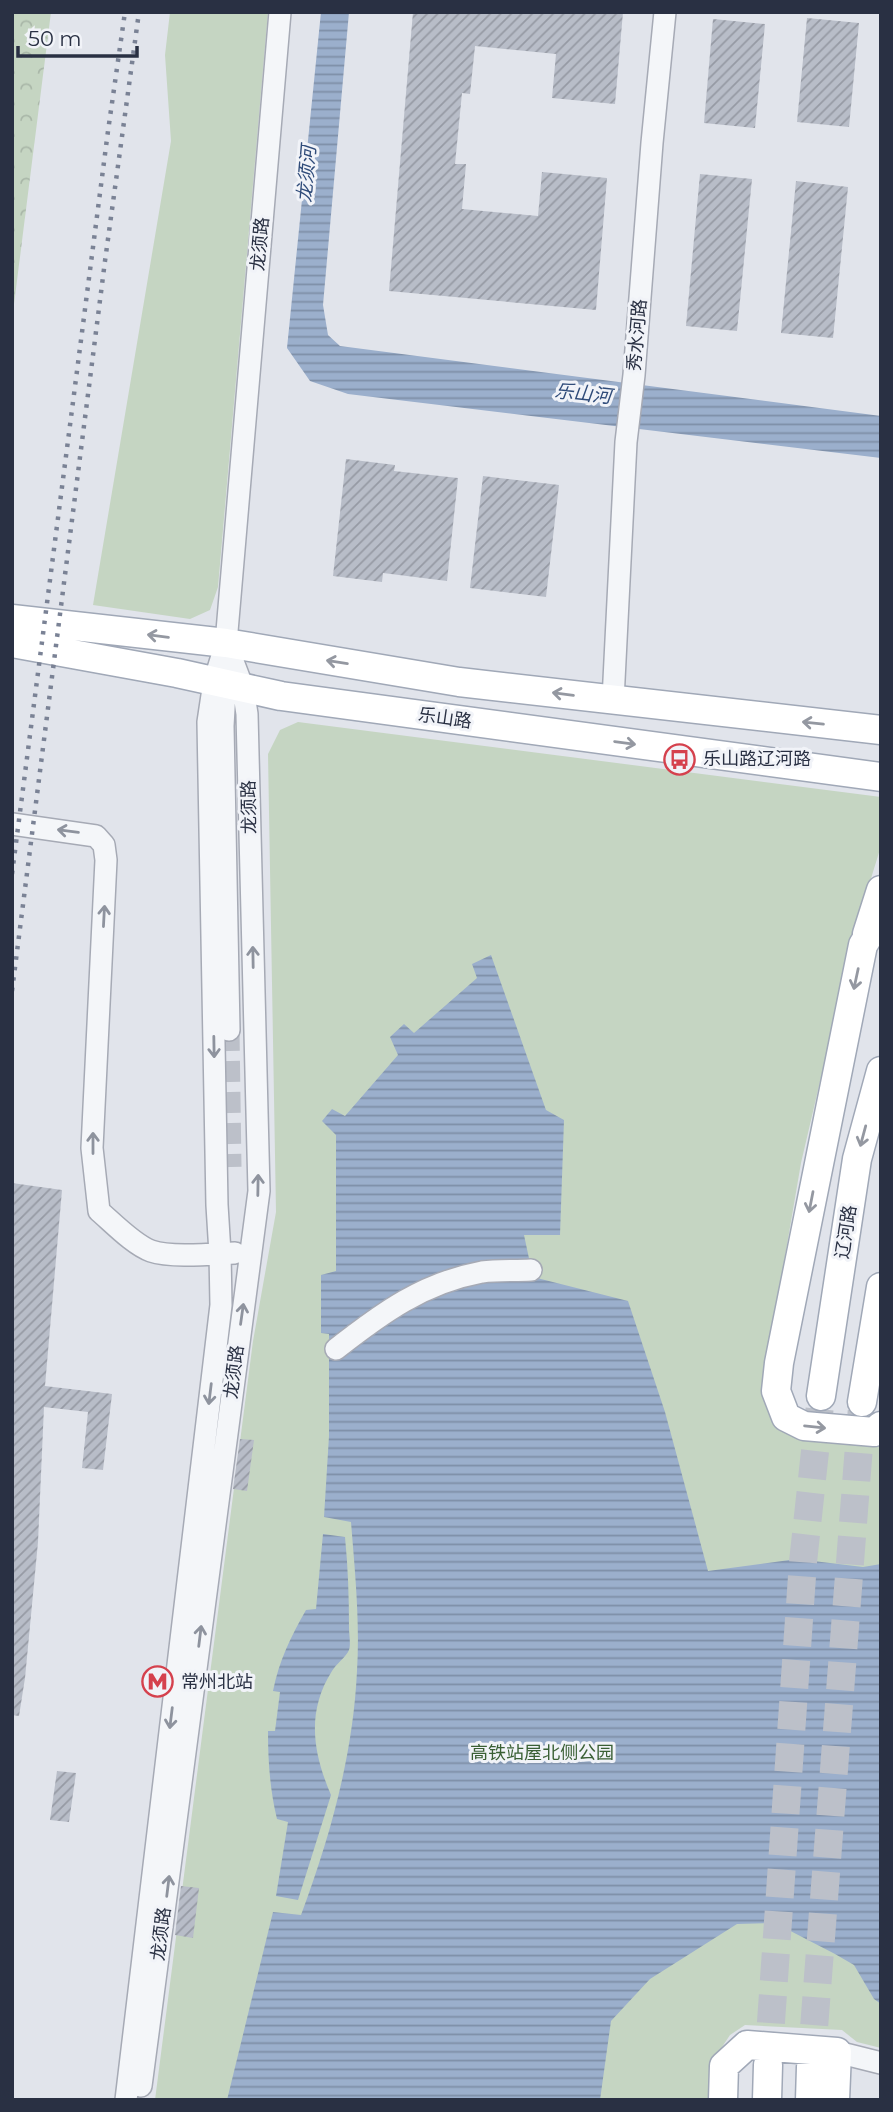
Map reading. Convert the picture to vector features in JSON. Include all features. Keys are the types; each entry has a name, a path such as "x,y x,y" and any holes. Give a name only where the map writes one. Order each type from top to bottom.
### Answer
{"main road":[{"path":"12,619 226,643 459,682 881,730"},
{"name":"乐山路","path":"12,643 281,696 881,777"},
{"path":"12,654 102,659"},
{"path":"881,890 863,945 820,1152 779,1363 776,1391 786,1417 804,1426 874,1432 881,1426"},
{"path":"863,945 881,916"},
{"name":"辽河路","path":"821,1396 857,1159 881,1071"},
{"path":"862,1402 881,1287"},
{"path":"723,2100 724,2066 747,2045 837,2052 835,2100"},
{"path":"767,2100 768,2065"},
{"path":"810,2100 811,2067"}],"street":[{"name":"龙须路","path":"126,2100 221,1305 216,1191 208,722 227,685 226,643 280,12"},
{"name":"秀水河路","path":"613,700 626,442 665,12"},
{"name":"龙须路","path":"139,2100 259,1191 247,714 227,685 226,643"},
{"path":"227,685 223,726 229,1030"},
{"path":"12,824 96,836 104,845 107,860 92,1148 99,1211 151,1251 179,1255 251,1252"},
{"path":"336,1349 379,1314 428,1288 483,1272 531,1270"},
{"path":"837,2052 881,2063"}],"green space":[{"path":"12,12 51,12 12,320"},
{"path":"170,12 268,12 218,587 210,610 190,619 93,605 171,141 165,55"},
{"name":"高铁站屋北侧公园","path":"298,722 881,797 881,846 856,927 801,1163 764,1379 765,1398 881,1439 881,2048 857,2042 842,2030 745,2025 730,2035 716,2056 714,2100 155,2100 253,1341 276,1212 268,754 280,730"}],"water":[{"path":"321,12 349,12 323,305 328,335 340,346 881,416 881,458 348,394 310,381 287,348"},
{"path":"491,955 546,1110 564,1120 560,1235 524,1235 533,1277 628,1301 665,1412 708,1571 797,1559 863,1567 881,1564 881,2004 874,1999 854,1965 835,1954 775,1923 737,1924 650,1979 611,2021 600,2100 227,2100 273,1912 301,1915 321,1856 345,1765 355,1703 358,1634 351,1522 324,1517 329,1436 329,1334 321,1333 321,1275 336,1271 336,1135 322,1121 332,1109 345,1116 398,1055 390,1037 404,1024 414,1033 477,978 472,964"},
{"path":"323,1534 345,1537 350,1645 348,1653 332,1671 318,1702 315,1733 317,1748 331,1795 298,1900 276,1896 288,1822 277,1819 270,1776 268,1731 275,1731 280,1692 273,1691 282,1659 306,1610 316,1609"}],"building":[{"path":"413,12 623,12 615,104 552,98 556,54 475,46 470,94 462,93 455,164 466,164 462,209 538,216 542,172 607,178 596,310 389,291"},
{"path":"807,18 859,23 849,127 797,122"},
{"path":"713,19 765,24 755,128 704,123"},
{"path":"700,174 752,179 737,331 686,326"},
{"path":"796,181 848,187 833,338 781,333"},
{"path":"346,459 395,465 394,471 458,478 447,581 383,573 382,582 333,576"},
{"path":"483,476 559,485 546,597 470,588"},
{"path":"12,1183 62,1190 45,1386 112,1394 103,1470 82,1468 88,1412 44,1407 38,1542 19,1716 12,1715"},
{"path":"240,1439 254,1440 247,1491 233,1489"},
{"path":"57,1771 76,1773 69,1822 50,1820"},
{"path":"181,1886 199,1888 193,1938 175,1935"}],"tunnel":[{"path":"229,1030 231,1167"},
{"path":"768,2065 803,1562 821,1396"},
{"path":"811,2067 862,1407"}],"railway":[{"path":"12,874 125,12"},
{"path":"12,991 139,12"}],"place":[{"name":"乐山路辽河路","path":"680,759"},
{"name":"常州北站","path":"158,1682"}],"water label":[{"name":"龙须河","path":"306,174"},
{"name":"乐山河","path":"583,393"}]}
